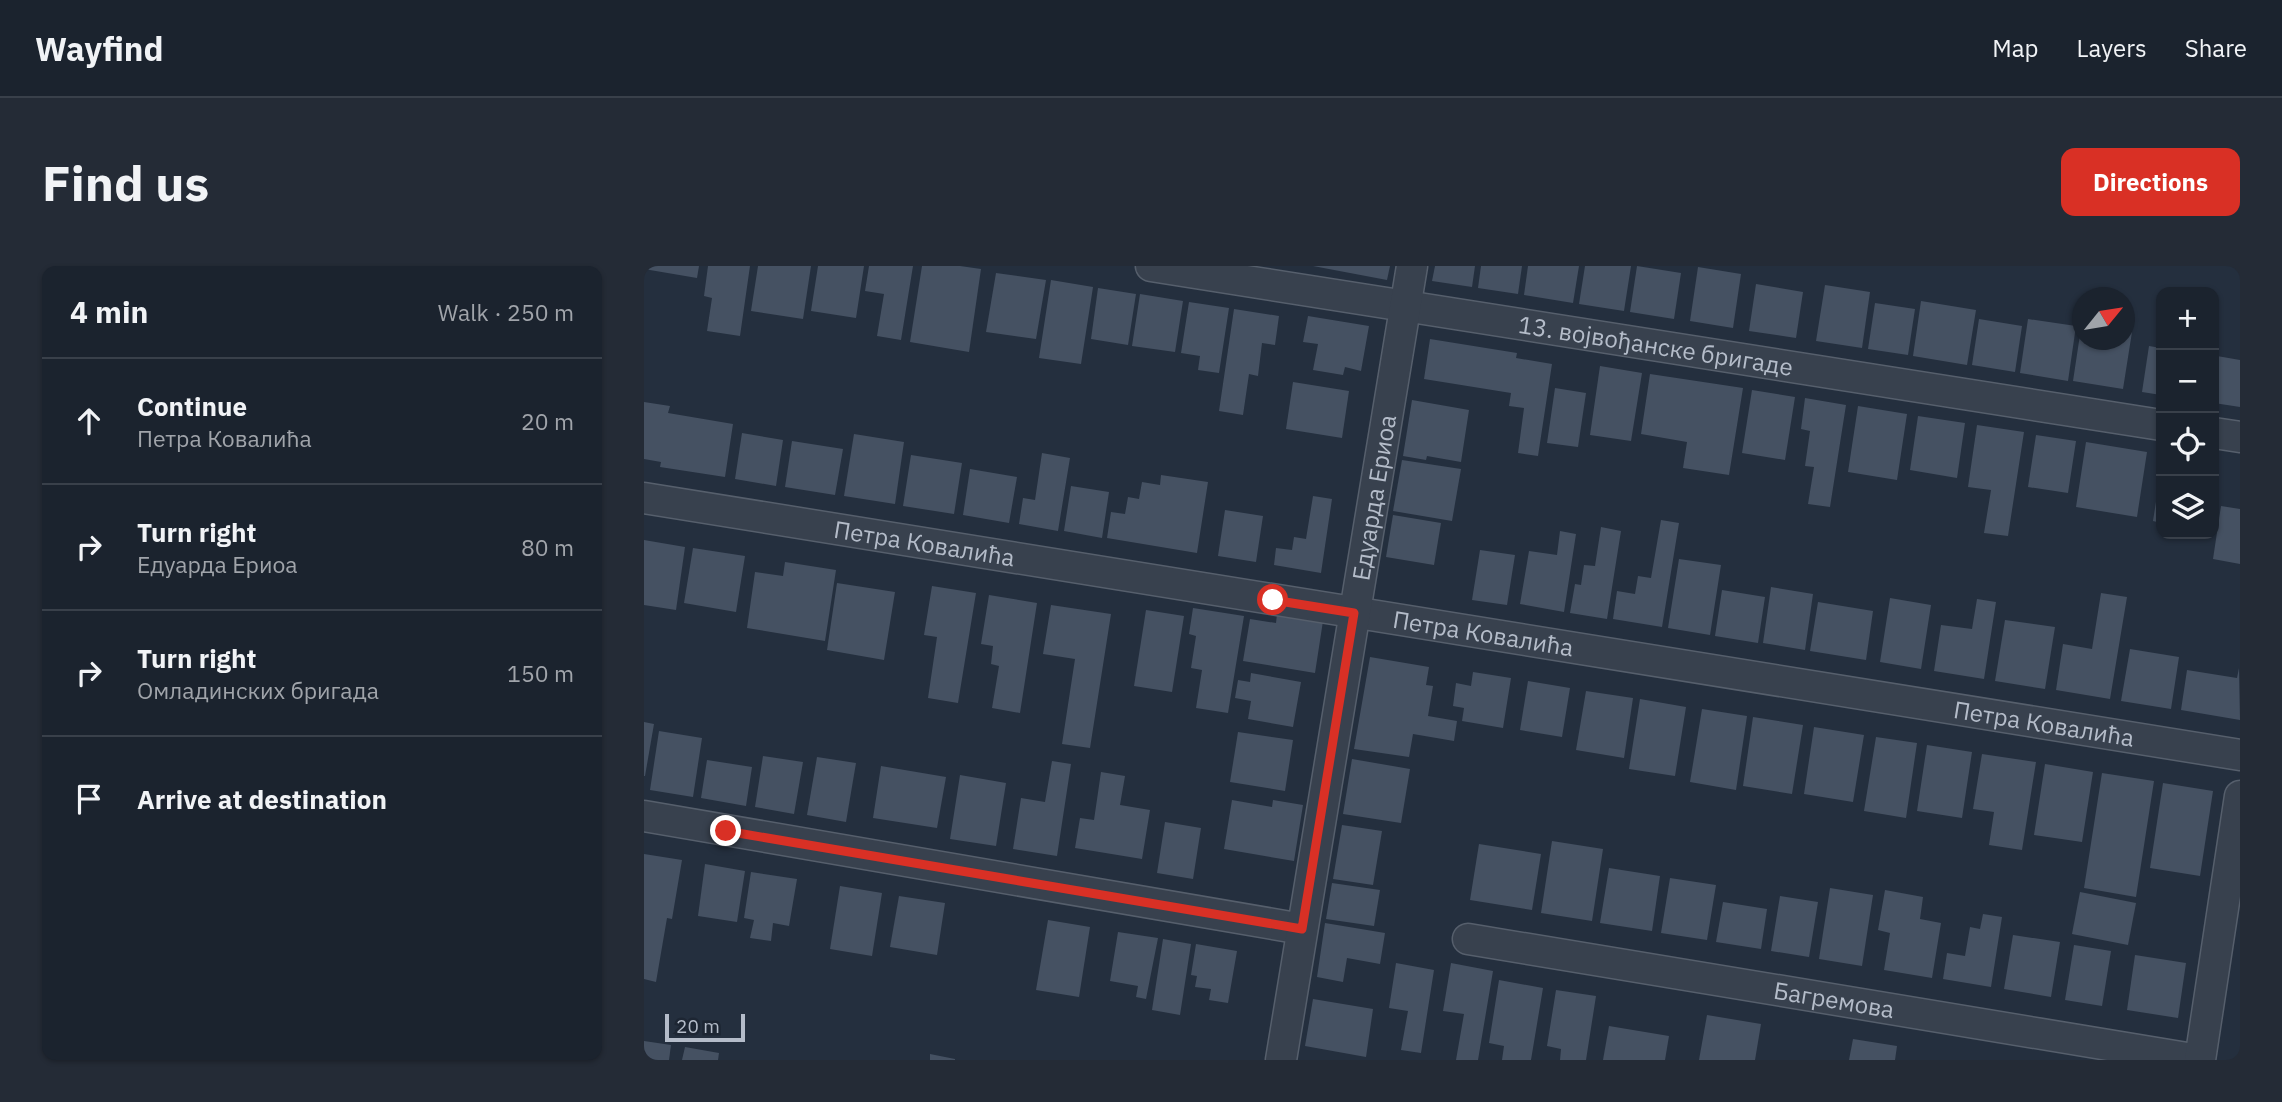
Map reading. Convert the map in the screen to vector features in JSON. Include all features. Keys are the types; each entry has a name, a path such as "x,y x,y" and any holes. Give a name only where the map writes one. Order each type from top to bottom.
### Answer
{"street":[{"name":"13. војвођанске бригаде","path":"1151,266 2156,424"},
{"name":"Едуарда Ериоа","path":"1281,1060 1412,266"},
{"path":"2219,434 2240,437"},
{"name":"Петра Ковалића","path":"644,498 2240,755"},
{"path":"2200,1060 2240,796"},
{"path":"644,816 1302,929"},
{"name":"Багремова","path":"1468,939 2200,1060"}],"building":[{"path":"644,266 699,266 697,278 644,269"},
{"path":"708,266 750,266 740,336 707,331 712,298 704,296"},
{"path":"758,266 811,266 803,319 751,311"},
{"path":"818,266 864,266 856,318 811,311"},
{"path":"869,266 913,266 901,340 877,336 884,294 865,291"},
{"path":"922,266 981,269 969,352 910,342"},
{"path":"1313,266 1390,266 1387,280"},
{"path":"1435,266 1475,266 1472,287 1432,281"},
{"path":"1481,266 1522,266 1518,294 1478,288"},
{"path":"1528,266 1579,266 1573,303 1524,295"},
{"path":"1585,266 1631,266 1624,311 1579,304"},
{"path":"1637,266 1681,273 1674,319 1630,312"},
{"path":"1698,267 1741,274 1733,328 1690,321"},
{"path":"996,273 1046,280 1036,339 986,332"},
{"path":"1051,280 1093,287 1081,364 1039,358"},
{"path":"1756,284 1803,292 1796,338 1749,331"},
{"path":"1825,285 1870,292 1862,348 1816,341"},
{"path":"1098,288 1136,294 1128,345 1091,339"},
{"path":"1140,294 1183,301 1175,352 1132,346"},
{"path":"1921,301 1976,310 1967,365 1913,356"},
{"path":"1189,302 1229,308 1219,373 1198,370 1200,356 1181,353"},
{"path":"1875,303 1915,309 1908,355 1868,349"},
{"path":"1234,309 1279,316 1275,345 1262,343 1258,376 1249,374 1243,415 1219,411"},
{"path":"1308,316 1369,326 1361,371 1345,367 1343,375 1313,370 1318,344 1303,342"},
{"path":"1979,319 2022,326 2015,372 1972,365"},
{"path":"2028,319 2072,325 2073,350 2068,381 2020,373"},
{"path":"1430,339 1517,353 1516,358 1552,364 1538,456 1518,453 1524,408 1509,406 1511,393 1424,379"},
{"path":"2149,346 2156,347 2156,394 2142,392"},
{"path":"2078,350 2129,350 2123,389 2073,381"},
{"path":"2219,356 2240,360 2240,407 2219,404"},
{"path":"1600,366 1642,373 1631,441 1590,435"},
{"path":"1650,374 1743,388 1729,475 1683,468 1687,442 1641,434"},
{"path":"1293,382 1349,391 1342,438 1286,429"},
{"path":"1555,388 1586,393 1578,447 1547,443"},
{"path":"1752,390 1795,397 1785,460 1742,453"},
{"path":"1805,398 1846,405 1830,507 1808,504 1814,467 1805,466 1810,431 1801,429"},
{"path":"1412,400 1469,410 1461,462 1427,456 1426,460 1403,456"},
{"path":"644,402 670,406 668,413 733,424 725,477 660,467 661,462 644,459"},
{"path":"1858,406 1907,414 1897,480 1848,472"},
{"path":"1918,416 1965,423 1957,478 1910,470"},
{"path":"1977,425 2024,432 2008,536 1984,533 1991,490 1968,487"},
{"path":"742,433 783,440 776,486 735,479"},
{"path":"854,434 904,442 895,504 844,496"},
{"path":"2036,435 2076,441 2068,493 2028,487"},
{"path":"792,441 843,449 835,495 785,487"},
{"path":"2086,442 2147,452 2137,517 2076,507"},
{"path":"1042,453 1070,458 1058,531 1019,524 1023,498 1035,500"},
{"path":"911,455 962,463 954,514 903,506"},
{"path":"1402,460 1461,469 1452,521 1393,511"},
{"path":"970,469 1017,477 1009,523 963,515"},
{"path":"1161,475 1208,482 1197,553 1107,538 1111,512 1125,514 1128,497 1139,499 1142,482 1160,485"},
{"path":"1071,486 1109,492 1102,538 1064,531"},
{"path":"1313,496 1332,499 1321,573 1274,565 1276,548 1292,550 1294,537 1306,539"},
{"path":"2221,506 2240,509 2240,564 2213,559 2216,539 2219,539"},
{"path":"1225,510 1263,516 1256,562 1218,556"},
{"path":"1393,515 1441,523 1434,565 1386,557"},
{"path":"1661,520 1679,523 1662,627 1613,619 1617,591 1635,594 1638,576 1651,578"},
{"path":"1601,527 1621,531 1607,619 1570,613 1575,584 1581,585 1584,565 1595,566"},
{"path":"1560,531 1576,534 1564,612 1520,604 1529,551 1557,555"},
{"path":"644,540 685,547 676,610 644,605"},
{"path":"693,548 745,556 736,612 684,603"},
{"path":"1480,550 1515,555 1507,605 1472,600"},
{"path":"1679,559 1721,565 1710,635 1668,628"},
{"path":"785,562 836,570 825,641 747,628 755,572 783,576"},
{"path":"837,583 895,592 884,660 827,650"},
{"path":"932,586 976,593 958,703 928,698 937,637 924,635"},
{"path":"1771,587 1813,594 1805,650 1763,643"},
{"path":"1722,590 1765,597 1758,643 1715,636"},
{"path":"2101,593 2127,597 2110,699 2056,690 2063,644 2092,649"},
{"path":"989,595 1037,603 1020,713 992,708 999,666 991,664 993,646 981,644"},
{"path":"1890,598 1931,605 1921,669 1880,662"},
{"path":"1977,599 1996,602 1984,679 1934,671 1941,625 1972,629"},
{"path":"1818,602 1873,611 1866,660 1810,651"},
{"path":"1051,605 1111,614 1090,748 1062,744 1075,659 1043,654"},
{"path":"1193,608 1244,616 1228,713 1196,708 1202,670 1191,668 1196,636 1189,634"},
{"path":"1146,610 1184,616 1172,692 1134,686"},
{"path":"1277,614 1323,621 1315,673 1243,661 1250,619 1276,623"},
{"path":"2005,620 2055,627 2045,689 1995,681"},
{"path":"2130,649 2179,657 2171,709 2121,701"},
{"path":"1370,657 1429,667 1426,685 1433,686 1428,716 1457,721 1454,741 1413,734 1409,757 1354,749"},
{"path":"2239,668 2240,720 2181,710 2187,670 2237,678"},
{"path":"1473,672 1511,678 1503,728 1462,721 1464,708 1453,706 1456,683 1471,686"},
{"path":"1251,673 1301,682 1293,727 1248,719 1251,701 1235,698 1238,680 1250,682"},
{"path":"1528,681 1570,688 1562,737 1520,730"},
{"path":"1586,691 1633,698 1624,758 1576,750"},
{"path":"1640,699 1686,707 1675,776 1629,769"},
{"path":"1702,709 1747,716 1736,790 1690,782"},
{"path":"1753,717 1803,725 1792,794 1743,786"},
{"path":"644,722 654,724 645,776 644,776"},
{"path":"1814,727 1864,735 1853,802 1804,794"},
{"path":"659,731 702,738 693,797 650,790"},
{"path":"1238,732 1293,740 1285,791 1230,782"},
{"path":"1876,737 1917,743 1906,818 1864,811"},
{"path":"1927,745 1972,752 1962,818 1917,811"},
{"path":"1982,754 2036,762 2022,850 1989,845 1994,812 1973,809"},
{"path":"763,756 803,762 794,814 755,807"},
{"path":"817,757 856,763 846,822 807,815"},
{"path":"1352,759 1410,769 1401,823 1343,814"},
{"path":"707,760 752,767 746,806 701,798"},
{"path":"1052,761 1071,764 1057,856 1013,849 1021,798 1045,802"},
{"path":"2045,764 2093,772 2082,842 2034,835"},
{"path":"881,766 946,777 937,828 873,818"},
{"path":"1101,772 1125,776 1120,805 1150,810 1142,859 1075,848 1080,818 1094,820"},
{"path":"2102,773 2154,781 2136,897 2084,888"},
{"path":"960,775 1006,783 996,846 950,839"},
{"path":"2163,783 2213,791 2200,876 2150,868"},
{"path":"1232,800 1272,807 1273,800 1303,805 1294,861 1224,849"},
{"path":"1165,822 1201,828 1193,879 1157,873"},
{"path":"1342,825 1382,831 1373,885 1333,879"},
{"path":"1552,841 1603,849 1592,921 1541,913"},
{"path":"1479,844 1541,854 1532,910 1470,900"},
{"path":"644,854 682,860 672,919 667,918 656,982 644,979"},
{"path":"705,864 745,871 737,922 698,916"},
{"path":"1609,868 1660,876 1652,931 1600,923"},
{"path":"751,872 797,879 789,926 773,923 771,941 750,938 754,920 744,918"},
{"path":"1670,878 1716,885 1707,940 1661,933"},
{"path":"1332,883 1380,890 1374,926 1326,919"},
{"path":"840,886 882,893 872,956 830,949"},
{"path":"1830,888 1873,895 1862,966 1819,959"},
{"path":"1885,890 1923,897 1920,919 1941,923 1932,978 1884,970 1890,933 1878,930"},
{"path":"2080,892 2136,903 2128,945 2072,934"},
{"path":"899,896 945,903 937,955 890,947"},
{"path":"1780,896 1818,902 1809,957 1771,951"},
{"path":"1723,902 1767,909 1761,949 1716,942"},
{"path":"1983,914 2002,917 1991,987 1943,979 1947,953 1965,956 1970,927 1980,929"},
{"path":"1048,920 1090,927 1079,997 1036,990"},
{"path":"1325,923 1385,933 1380,964 1347,958 1343,982 1317,977"},
{"path":"1118,932 1158,938 1146,999 1136,997 1138,986 1110,981"},
{"path":"2013,935 2060,942 2051,997 2004,989"},
{"path":"1163,939 1191,944 1180,1015 1152,1010"},
{"path":"1196,944 1237,951 1228,1003 1209,1000 1211,989 1195,987 1197,976 1191,975"},
{"path":"2074,945 2111,951 2102,1006 2065,1000"},
{"path":"2135,955 2186,963 2178,1018 2127,1010"},
{"path":"1396,963 1434,970 1421,1053 1401,1050 1408,1011 1389,1008"},
{"path":"1451,963 1493,971 1478,1060 1456,1060 1464,1014 1443,1011"},
{"path":"1499,980 1543,988 1531,1060 1502,1060 1504,1046 1489,1043"},
{"path":"1556,990 1596,996 1586,1060 1560,1060 1561,1049 1547,1046"},
{"path":"1313,999 1373,1009 1366,1057 1305,1046"},
{"path":"1707,1015 1761,1024 1755,1060 1699,1060"},
{"path":"1609,1026 1669,1036 1665,1060 1603,1060"},
{"path":"1853,1039 1897,1046 1895,1060 1849,1060"},
{"path":"644,1041 671,1045 669,1060 644,1060"},
{"path":"685,1047 719,1053 718,1060 682,1060"},
{"path":"930,1054 955,1059 955,1060 930,1060"}],"route":[{"path":"726,831 1302,929 1354,613 1273,600"}]}
